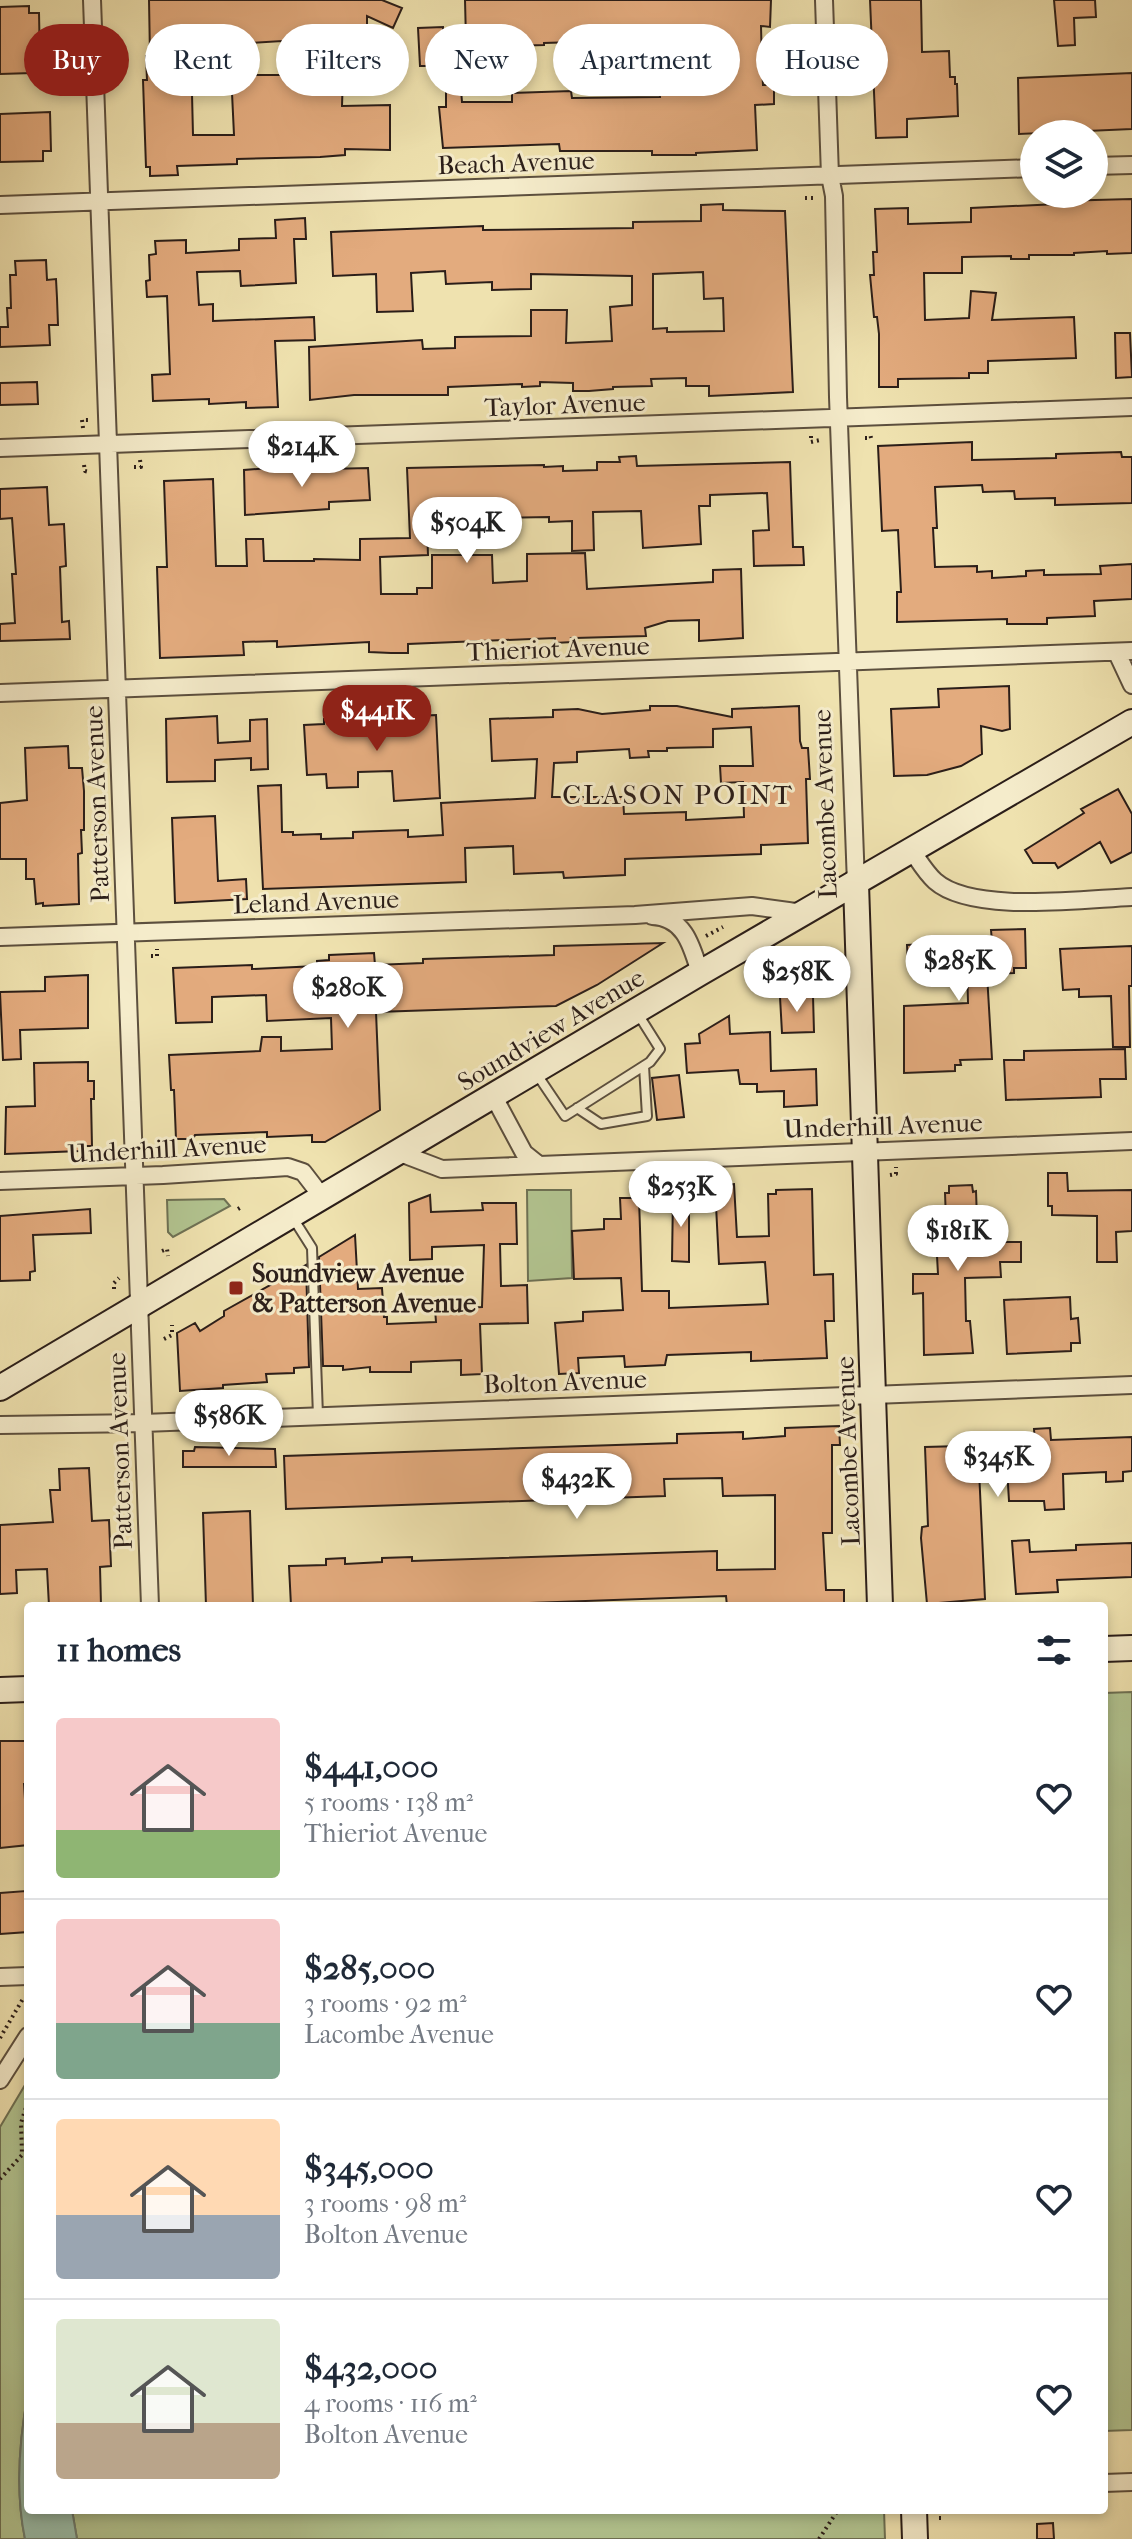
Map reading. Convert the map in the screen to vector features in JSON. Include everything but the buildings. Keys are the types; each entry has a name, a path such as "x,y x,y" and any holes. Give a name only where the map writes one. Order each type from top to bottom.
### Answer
{"main road":[{"name":"Soundview Avenue","path":"0,1388 700,973 1132,722"},
{"name":"Lacombe Avenue","path":"856,884 880,1602"},
{"path":"1108,1649 1132,1648"},
{"path":"0,1690 24,1689"},
{"path":"914,2514 915,2539"}],"street":[{"name":"Patterson Avenue","path":"92,0 150,1602"},
{"name":"Lacombe Avenue","path":"824,0 830,176 834,196 856,884"},
{"path":"1108,166 1132,165"},
{"name":"Beach Avenue","path":"0,205 1020,169"},
{"name":"Taylor Avenue","path":"0,448 1132,407"},
{"name":"Thieriot Avenue","path":"0,693 1124,652 1132,685"},
{"path":"912,851 935,882 953,893 972,899 1015,902 1132,897"},
{"name":"Leland Avenue","path":"0,937 635,915 752,906 805,913"},
{"name":"Leland Avenue","path":"635,915 661,916 683,929 700,973"},
{"path":"494,1097 524,1153 539,1165"},
{"name":"Underhill Avenue","path":"400,1153 442,1169 1132,1141"},
{"name":"Underhill Avenue","path":"0,1181 288,1167 303,1172 323,1198"},
{"name":"Bolton Avenue","path":"0,1425 143,1423 1132,1385"},
{"path":"0,1977 24,1976"},
{"path":"0,2080 24,2042"},
{"path":"1108,2483 1132,2482"}],"lane":[{"path":"535,1072 565,1116 644,1066 660,1049 637,1012"},
{"path":"577,1108 601,1124 647,1116 644,1066"},
{"path":"292,1217 312,1248 318,1416"}],"path":[{"path":"805,198 813,198"},
{"path":"83,428 82,420 89,420"},
{"path":"811,442 820,440"},
{"path":"134,467 141,467 140,460"},
{"path":"84,465 85,471 89,472"},
{"path":"151,956 157,956 157,949"},
{"path":"162,1251 167,1249 168,1256"},
{"path":"114,1289 114,1283 119,1278"},
{"path":"164,1339 172,1335 172,1325"},
{"path":"117,1355 117,1363 123,1360"},
{"path":"0,2038 24,1997"},
{"path":"0,2179 22,2155 21,2123 24,2114"},
{"path":"819,2539 835,2514"}],"shaded area":[{"path":"527,1190 571,1190 572,1278 528,1281"},
{"path":"224,1199 230,1206 173,1237 168,1232 167,1200"},
{"path":"1132,1692 1132,2430 1108,2431 1108,1693"},
{"path":"24,2087 24,2417 19,2484 25,2539 0,2539 0,2127"},
{"path":"24,2417 24,2514 73,2514 77,2539 25,2539 20,2503"},
{"path":"73,2514 884,2514 885,2539 77,2539"}],"place":[{"name":"Soundview Avenue & Patterson Avenue","path":"236,1288"}],"district":[{"name":"CLASON POINT","path":"678,794"}]}
